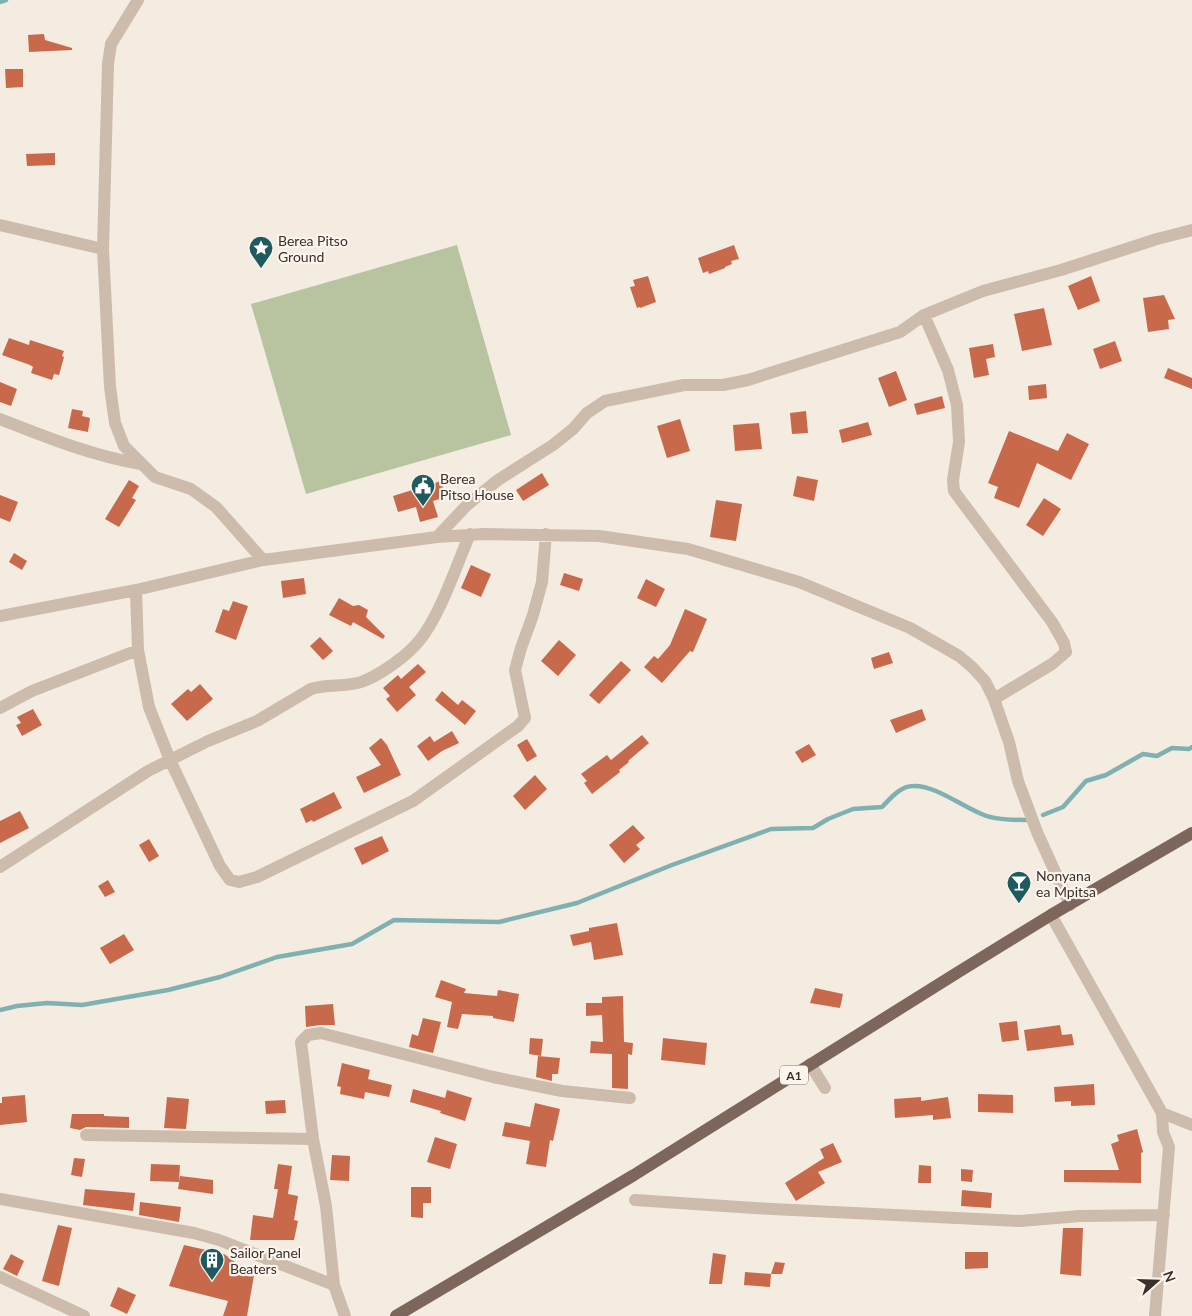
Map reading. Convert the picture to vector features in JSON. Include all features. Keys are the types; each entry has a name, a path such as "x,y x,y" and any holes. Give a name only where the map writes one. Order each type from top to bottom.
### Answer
{"main road":[{"name":"A1","path":"396,1316 634,1175 1051,915 1192,833"}],"street":[{"path":"138,0 111,44 108,64 103,249 110,387 115,423 124,446 155,477 191,489 216,507 263,560"},
{"path":"0,225 103,249"},
{"path":"437,536 467,506 492,485 553,445 573,429 587,412 605,401 684,385 723,385 748,380 900,332 924,315 983,291 1061,270 1157,239 1192,230"},
{"path":"924,315 948,370 957,405 959,442 953,480 954,491 1052,622 1064,643 1066,652 1052,664 994,699"},
{"path":"0,418 73,447 113,460 141,464"},
{"path":"0,867 148,772 170,760 208,741 257,721 311,689 321,686 363,682 386,669 419,642 430,623 470,534"},
{"path":"136,590 138,650 149,707 170,760 220,866 230,880 238,882 256,876 413,801 518,726 524,718 515,670 542,582 546,534"},
{"path":"0,616 136,590 263,560 437,536 546,534 599,536 688,549 798,582 910,628 959,656 972,667 985,681 994,699 1009,742 1018,781 1070,905"},
{"path":"0,708 32,691 138,650"},
{"path":"1051,915 1162,1113 1163,1132 1169,1147 1155,1316"},
{"path":"345,1316 334,1285 324,1190 313,1139 301,1042 308,1035 315,1033 330,1035 428,1062 553,1090 630,1098"},
{"path":"810,1064 825,1088"},
{"path":"1162,1113 1192,1125"},
{"path":"86,1135 313,1139"},
{"path":"0,1198 194,1233 219,1240 334,1285"},
{"path":"635,1200 754,1208 1020,1221 1080,1216 1164,1215"},
{"path":"0,1277 84,1316"}],"green space":[{"path":"457,245 511,435 306,494 251,304"}],"building":[{"path":"44,34 45,40 72,48 72,50 29,52 28,35"},
{"path":"5,69 23,69 23,87 6,88"},
{"path":"55,153 55,165 27,166 26,154"},
{"path":"734,245 739,259 731,261 732,264 725,268 709,274 708,271 703,273 698,258"},
{"path":"648,276 656,302 637,308 630,287 635,286 633,280"},
{"path":"1091,276 1100,301 1078,310 1068,286"},
{"path":"1164,295 1175,319 1168,320 1169,329 1148,332 1143,298"},
{"path":"1044,308 1052,345 1022,351 1014,314"},
{"path":"9,338 29,345 30,340 64,351 59,375 54,374 52,380 31,373 33,367 30,365 2,355"},
{"path":"1115,341 1122,361 1100,369 1093,349"},
{"path":"993,344 995,357 986,359 989,375 974,378 969,348"},
{"path":"1168,368 1192,378 1192,389 1164,378"},
{"path":"896,371 907,400 889,407 878,378"},
{"path":"0,382 17,389 11,406 0,402"},
{"path":"1046,384 1047,398 1029,400 1028,386"},
{"path":"942,396 945,408 917,415 914,404"},
{"path":"72,409 83,411 82,416 90,418 88,432 68,428"},
{"path":"806,411 808,433 792,434 790,413"},
{"path":"680,419 690,451 667,458 657,426"},
{"path":"868,422 872,435 842,443 839,430"},
{"path":"759,423 762,449 735,451 733,425"},
{"path":"1009,431 1058,451 1067,433 1089,444 1071,480 1037,463 1019,508 994,498 998,487 988,483"},
{"path":"542,473 549,485 523,501 516,490"},
{"path":"797,476 818,480 814,501 793,496"},
{"path":"129,480 139,486 132,498 136,500 119,527 105,519"},
{"path":"441,481 446,497 433,501 438,517 420,522 416,507 398,512 393,496"},
{"path":"0,495 18,502 10,522 0,518"},
{"path":"1044,498 1061,509 1043,536 1026,525"},
{"path":"716,500 742,504 736,541 710,537"},
{"path":"14,553 27,561 22,570 9,562"},
{"path":"471,565 491,574 481,597 461,588"},
{"path":"564,573 583,579 579,591 560,585"},
{"path":"304,578 306,594 283,598 281,581"},
{"path":"646,579 665,589 656,607 637,598"},
{"path":"339,598 353,606 359,605 368,610 366,617 385,636 383,639 353,622 351,626 329,615"},
{"path":"233,601 248,606 236,640 215,632 223,609 229,611"},
{"path":"685,609 707,619 693,652 690,651 662,683 644,667 654,656 658,659 670,645"},
{"path":"320,637 333,651 323,660 310,646"},
{"path":"559,640 576,655 558,676 541,661"},
{"path":"889,652 893,663 874,669 871,658"},
{"path":"621,661 631,670 599,704 589,695"},
{"path":"418,664 426,672 409,687 416,695 397,712 386,699 390,696 383,688 398,675 401,679"},
{"path":"200,684 213,699 187,721 171,704 188,689 191,692"},
{"path":"442,691 458,705 462,700 476,711 465,725 435,700"},
{"path":"33,709 42,725 22,736 16,725 21,723 17,717"},
{"path":"922,709 926,720 896,733 890,720"},
{"path":"452,731 459,743 442,751 428,761 417,746 430,736 434,742"},
{"path":"642,735 649,743 619,770 620,772 592,794 584,783 587,781 581,774 607,755 611,760"},
{"path":"381,738 387,745 401,775 364,793 356,777 381,765 369,748"},
{"path":"527,739 537,756 527,762 517,745"},
{"path":"809,744 816,755 802,763 795,752"},
{"path":"535,775 547,789 525,810 513,796"},
{"path":"334,792 342,808 313,822 312,820 306,823 300,809"},
{"path":"20,811 29,828 0,843 0,821"},
{"path":"633,825 645,838 636,845 640,849 624,863 609,845"},
{"path":"382,836 389,851 362,865 354,848"},
{"path":"149,839 159,856 149,862 139,845"},
{"path":"108,880 115,892 105,897 98,886"},
{"path":"617,923 623,955 594,960 591,942 573,946 570,935 589,931 589,928"},
{"path":"124,934 134,950 110,964 100,948"},
{"path":"441,980 466,989 464,993 497,996 498,990 519,994 514,1022 493,1018 493,1016 462,1014 458,1029 447,1027 452,1002 435,997"},
{"path":"815,988 843,994 840,1008 810,1003"},
{"path":"623,996 624,1042 633,1043 632,1055 628,1054 628,1089 612,1088 612,1054 590,1053 591,1041 603,1042 602,1015 586,1016 586,1003 602,1003 602,997"},
{"path":"333,1004 335,1025 306,1027 305,1006"},
{"path":"423,1018 441,1022 433,1053 409,1047 412,1034 418,1036"},
{"path":"1017,1021 1019,1040 1002,1042 999,1023"},
{"path":"1060,1025 1062,1035 1072,1034 1074,1045 1027,1051 1024,1030"},
{"path":"530,1038 543,1039 541,1056 529,1054"},
{"path":"663,1038 707,1043 705,1065 661,1060"},
{"path":"538,1056 560,1058 558,1074 552,1074 552,1081 536,1077"},
{"path":"342,1063 370,1070 368,1079 392,1085 389,1097 365,1092 364,1099 340,1094 341,1087 337,1086"},
{"path":"1094,1084 1095,1105 1071,1106 1071,1101 1055,1102 1054,1087"},
{"path":"413,1089 445,1098 447,1090 472,1098 465,1121 440,1113 441,1111 410,1102"},
{"path":"978,1094 1013,1095 1013,1113 978,1112"},
{"path":"25,1095 27,1122 0,1125 0,1103 2,1103 2,1097"},
{"path":"167,1097 189,1099 186,1129 164,1128"},
{"path":"921,1097 921,1101 948,1097 951,1118 933,1120 933,1115 895,1118 894,1099"},
{"path":"285,1100 286,1113 266,1114 265,1101"},
{"path":"535,1103 560,1109 553,1141 550,1140 546,1167 526,1164 530,1141 502,1136 505,1122 530,1127"},
{"path":"72,1114 104,1114 104,1116 129,1117 129,1128 86,1127 80,1130 70,1128"},
{"path":"1137,1129 1143,1152 1141,1153 1141,1183 1064,1182 1064,1170 1119,1170 1111,1144 1119,1141 1117,1135"},
{"path":"435,1137 457,1144 450,1169 427,1162"},
{"path":"833,1143 842,1162 818,1172 825,1183 796,1201 785,1183 824,1158 820,1149"},
{"path":"332,1155 350,1156 349,1181 330,1180"},
{"path":"74,1158 85,1159 82,1177 71,1175"},
{"path":"151,1164 180,1165 179,1182 150,1181"},
{"path":"278,1164 292,1166 288,1194 298,1196 294,1220 298,1221 294,1240 250,1240 253,1215 273,1218 278,1189 274,1189"},
{"path":"919,1165 931,1166 931,1183 918,1183"},
{"path":"961,1169 973,1170 972,1182 961,1181"},
{"path":"180,1176 213,1180 213,1194 178,1189"},
{"path":"411,1187 431,1187 431,1203 423,1203 423,1218 411,1217"},
{"path":"85,1189 135,1193 133,1211 83,1205"},
{"path":"962,1190 992,1193 991,1208 961,1206"},
{"path":"140,1202 181,1207 179,1222 139,1215"},
{"path":"58,1225 72,1228 59,1286 42,1281"},
{"path":"1063,1228 1083,1228 1081,1276 1060,1274"},
{"name":"Sailor Panel Beaters","path":"184,1245 224,1254 254,1275 247,1316 223,1316 228,1301 169,1286"},
{"path":"965,1252 988,1252 988,1268 965,1269"},
{"path":"713,1253 726,1255 722,1284 709,1284"},
{"path":"11,1254 24,1261 17,1276 3,1269"},
{"path":"775,1262 785,1263 782,1274 771,1274"},
{"path":"745,1272 771,1274 770,1287 744,1285"},
{"path":"118,1287 136,1295 127,1314 110,1306"}],"waterway":[{"path":"0,2 6,0"},
{"path":"1043,815 1063,807 1086,781 1106,775 1143,754 1157,756 1172,748 1189,749 1192,747"},
{"path":"0,1010 47,1003 82,1005 168,990 220,977 277,957 352,944 394,920 499,922 577,903 672,865 771,829 813,828 828,819 853,809 882,807 904,788 913,786 931,789 988,817 1026,820"}],"place":[{"name":"Berea Pitso Ground","path":"261,269"},
{"name":"Berea Pitso House","path":"423,507"},
{"name":"Nonyana ea Mpitsa","path":"1019,904"},
{"name":"Sailor Panel Beaters","path":"212,1281"}]}
